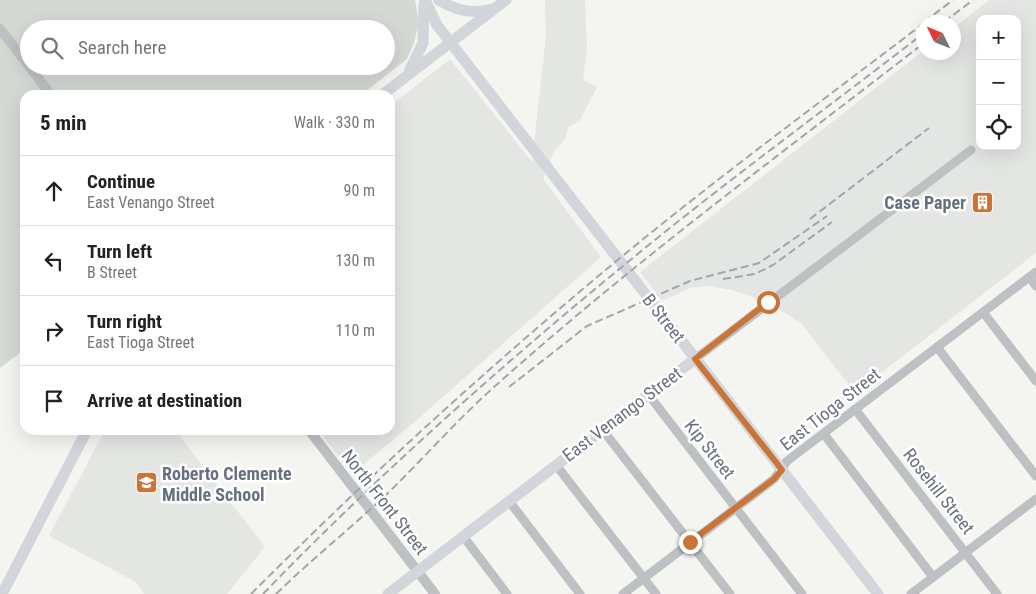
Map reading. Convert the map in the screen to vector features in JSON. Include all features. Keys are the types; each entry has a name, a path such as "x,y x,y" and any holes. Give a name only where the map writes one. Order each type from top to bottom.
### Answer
{"main road":[{"name":"B Street","path":"424,0 433,18 878,594"},
{"path":"402,80 409,72 423,43 424,0"},
{"path":"439,0 456,9 476,12 490,10 504,1"},
{"path":"389,90 504,1"},
{"name":"East Venango Street","path":"388,594 695,359"},
{"path":"2,594 84,435"}],"street":[{"path":"0,29 20,55"},
{"path":"36,75 47,90"},
{"name":"East Venango Street","path":"695,359 971,150"},
{"path":"1033,274 1036,286"},
{"name":"East Tioga Street","path":"623,594 774,479 787,461 1033,274"},
{"path":"983,312 1036,381"},
{"path":"937,347 1036,476"},
{"name":"Kip Street","path":"648,394 802,594"},
{"name":"Rosehill Street","path":"855,410 966,552 992,592"},
{"path":"602,429 730,594"},
{"path":"824,434 933,577"},
{"name":"North Front Street","path":"313,435 435,594"},
{"path":"556,465 656,594"},
{"path":"911,594 1036,499"},
{"path":"509,501 580,594"},
{"path":"463,536 508,594"}],"shaded area":[{"path":"0,0 415,0 419,23 414,43 407,59 395,68 395,20 20,20 20,75 387,75 367,90 20,90 20,353 0,368"},
{"path":"545,0 585,0 587,47 583,80 597,87 580,120 568,127 566,138 553,153 543,179 601,257 418,419 352,474 322,435 395,435 395,102 450,59 532,162 546,36"},
{"name":"Case Paper","path":"989,0 1036,0 1036,253 855,393 802,324 768,302 732,290 708,286 690,288 662,301 640,272 916,56 916,60 961,60 961,22"},
{"name":"Roberto Clemente Middle School","path":"102,435 179,435 265,547 227,594 144,594 136,582 49,536"}],"railway":[{"path":"933,15 953,0"},
{"path":"953,15 973,0"},
{"path":"251,594 337,509 516,346 686,205 916,29"},
{"path":"263,594 307,549 443,420 538,338 705,200 916,39"},
{"path":"276,594 387,494 479,401 545,342 705,212 916,49"},
{"path":"810,219 929,128"},
{"path":"509,387 587,326 690,281 759,263 827,216"},
{"path":"723,279 755,274 773,265 832,222"}],"place":[{"name":"Case Paper","path":"982,202"},
{"name":"Roberto Clemente Middle School","path":"146,483"}],"route":[{"path":"690,542 774,479 782,470 695,359 768,302"}]}
